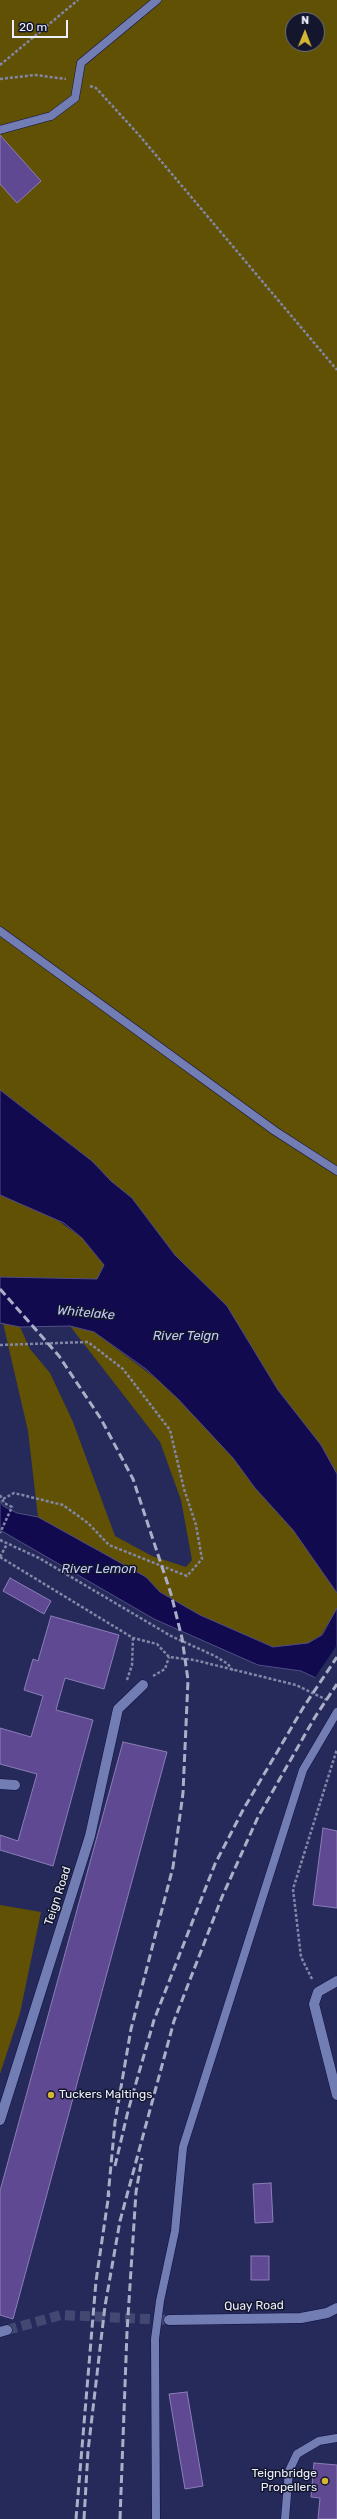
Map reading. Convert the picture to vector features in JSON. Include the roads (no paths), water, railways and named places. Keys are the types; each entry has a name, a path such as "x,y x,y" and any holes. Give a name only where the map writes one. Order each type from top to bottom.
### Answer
{"street":[{"name":"Teign Road","path":"0,2120 90,1836 118,1709 143,1685"},
{"path":"0,1784 15,1785"},
{"path":"337,1981 318,1992 314,2004 337,2095"},
{"name":"Quay Road","path":"169,2320 301,2318 327,2313 337,2308"}],"lane":[{"path":"0,130 51,116 75,98 81,63 156,0"},
{"path":"0,931 275,1131 337,1171"},
{"path":"156,2519 155,2339 160,2301 175,2231 183,2147 303,1770 337,1712"},
{"path":"284,2519 289,2471 297,2454 319,2441 337,2438"}],"water":[{"name":"River Teign","path":"0,1090 92,1161 111,1181 132,1198 175,1255 227,1306 278,1390 321,1445 337,1474 337,1593 293,1530 255,1488 233,1458 178,1399 146,1369 94,1332 70,1326 20,1327 0,1323 0,1277 97,1279 104,1265 82,1238 64,1223 0,1195"},
{"name":"River Lemon","path":"0,1501 3,1506 17,1513 38,1517 146,1577 160,1592 200,1615 273,1647 308,1643 322,1635 337,1608 337,1688 301,1671 258,1665 154,1619 0,1530"}],"tunnel":[{"path":"7,2330 61,2315 169,2320"}],"railway":[{"path":"0,1289 59,1356 101,1419 133,1479 171,1594 182,1638 188,1680 183,1793 173,1867 131,2029 115,2122 108,2197"},
{"path":"115,2166 128,2111 154,2020 215,1864 243,1810 303,1708 337,1657"},
{"path":"84,2519 88,2451 105,2306 120,2221 174,2021 222,1897 258,1817 315,1717 337,1684"},
{"path":"120,2519 127,2332 136,2192 142,2158"},
{"path":"76,2519 96,2281 109,2193"}],"place":[{"name":"Tuckers Maltings","path":"51,2095"},
{"name":"Teignbridge Propellers","path":"325,2481"}],"water label":[{"name":"Whitelake","path":"86,1313"}]}
